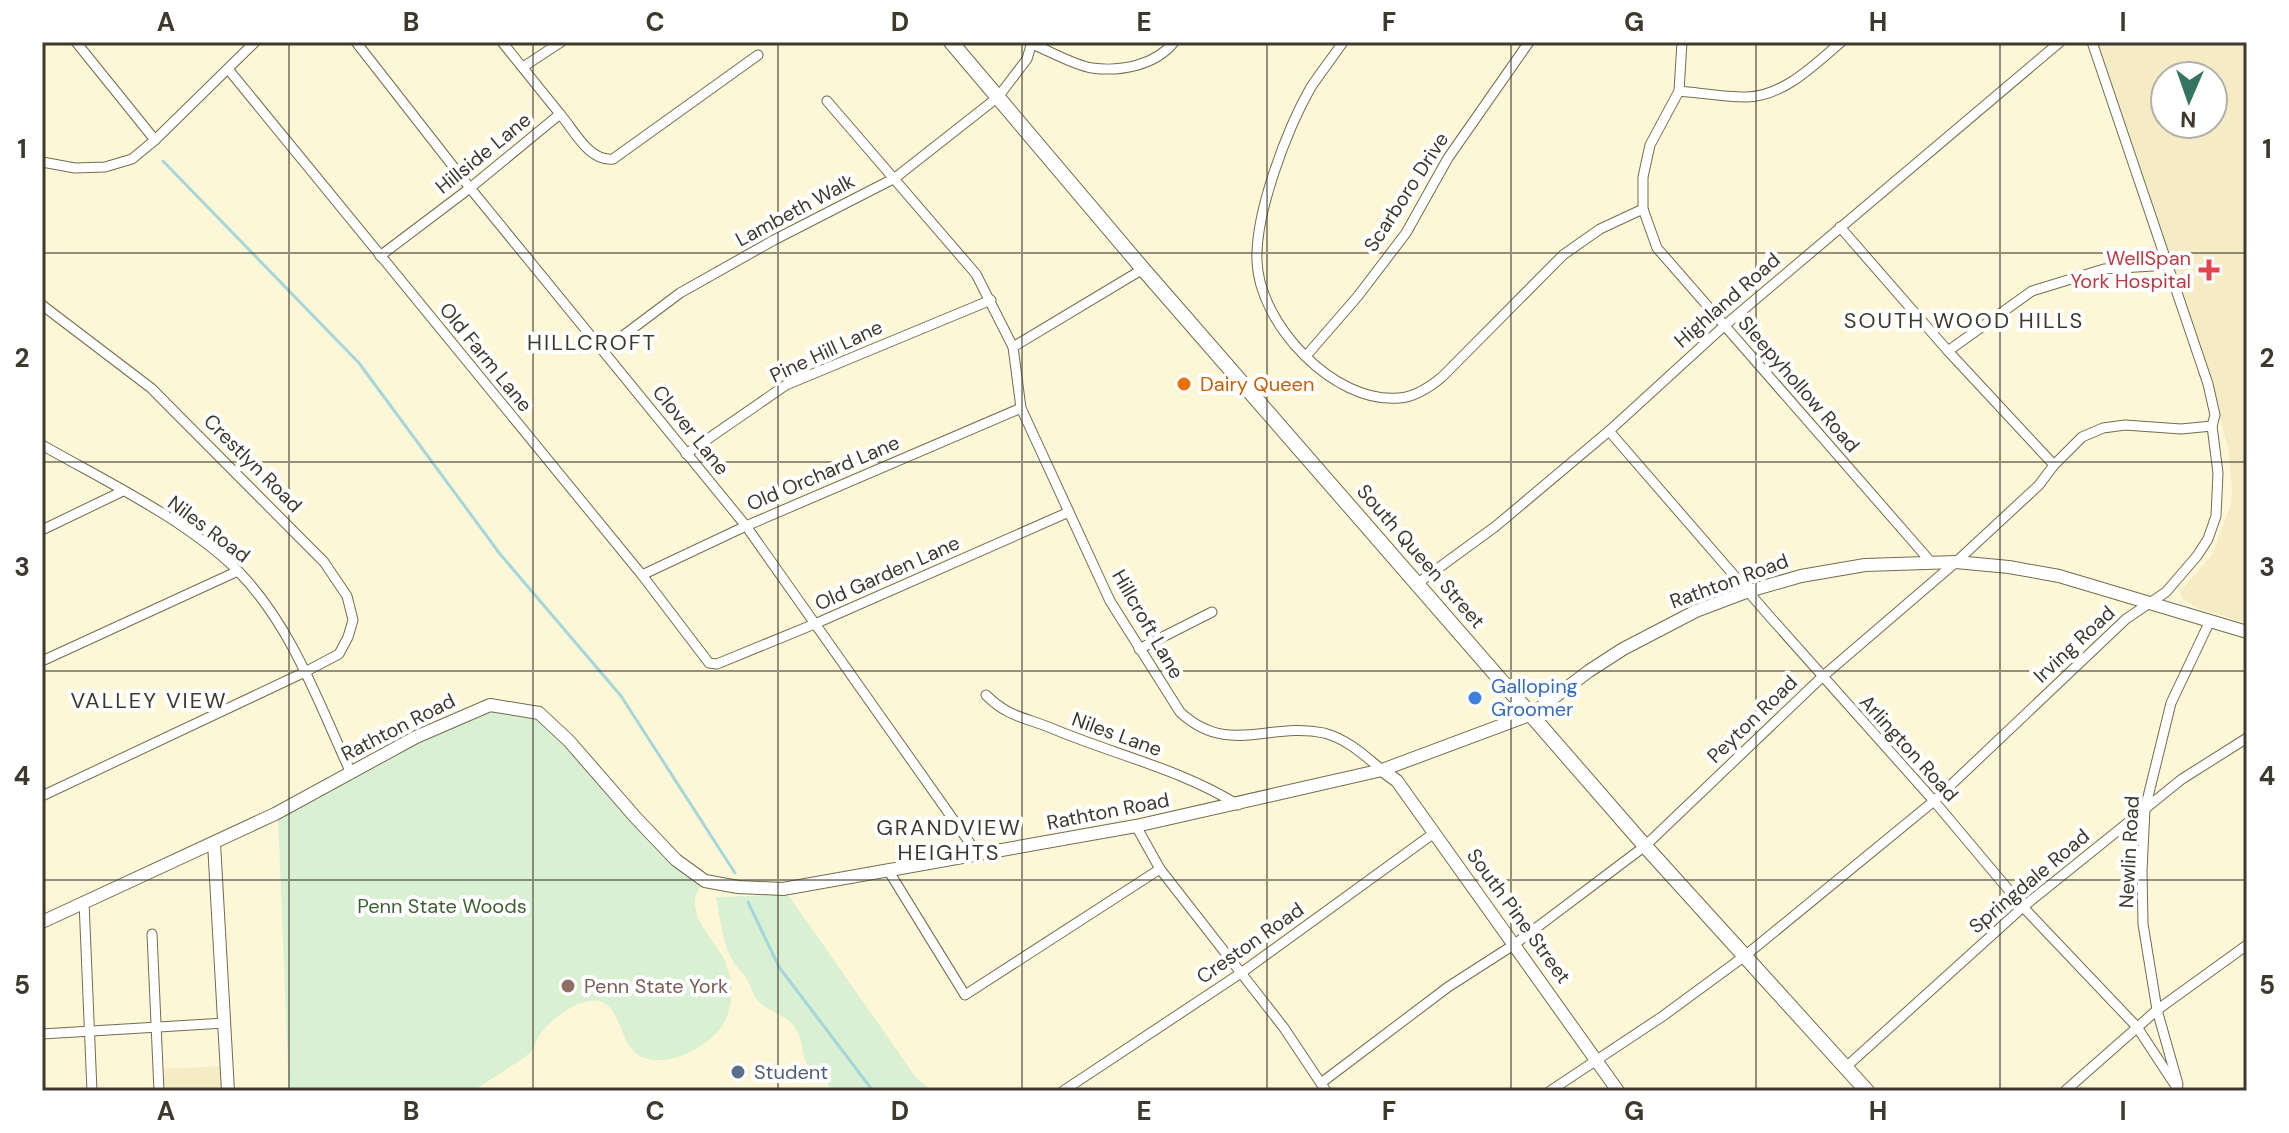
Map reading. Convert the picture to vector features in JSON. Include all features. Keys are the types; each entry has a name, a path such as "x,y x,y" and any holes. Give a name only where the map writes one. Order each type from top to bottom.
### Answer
{"main road":[{"name":"South Queen Street","path":"951,42 1143,269 1645,846 1867,1091"}],"street":[{"path":"76,42 155,140"},
{"path":"42,162 75,168 105,167 132,159 255,42"},
{"name":"Clover Lane","path":"356,42 470,188 746,526 979,856"},
{"path":"502,42 560,114"},
{"path":"523,67 561,42"},
{"path":"1032,43 1091,68 1151,62 1166,53 1174,42"},
{"path":"1343,42 1311,88 1287,138 1258,230 1259,280 1276,320 1306,356 1328,375 1369,396 1400,399 1426,390 1563,255 1600,229 1643,209"},
{"name":"Scarboro Drive","path":"1306,356 1358,296 1406,233 1448,158 1529,42"},
{"name":"Sleepyhollow Road","path":"1682,42 1679,91 1650,145 1643,177 1643,209 1657,248 1930,561"},
{"path":"1679,91 1749,98 1776,91 1841,42"},
{"name":"Highland Road","path":"1418,583 1496,526 1609,431 1724,326 2060,42"},
{"name":"Irving Road","path":"1550,1091 1746,955 1934,801 2126,619 2175,582 2208,539 2216,516 2218,473 2212,426 2215,415 2208,384 2092,42"},
{"name":"Lambeth Walk","path":"604,350 680,293 895,178 998,97 1027,59 1032,43"},
{"name":"Hillside Lane","path":"380,256 560,114 593,155 605,160 613,159 758,55"},
{"name":"Old Farm Lane","path":"228,69 642,575 709,663 717,664"},
{"name":"Hillcroft Lane","path":"827,101 976,274 1013,347 1021,408 1110,601 1180,712 1194,725 1214,734 1238,737 1293,732 1323,733 1349,743 1382,770"},
{"path":"1840,227 1948,351 2054,465"},
{"path":"1948,351 2032,291 2104,269 2169,265"},
{"path":"1013,347 1143,269"},
{"name":"Pine Hill Lane","path":"686,454 786,385 991,300"},
{"name":"Crestlyn Road","path":"42,305 151,388 324,562 347,596 353,620 339,654 42,796"},
{"name":"Old Orchard Lane","path":"642,575 746,526 1021,408"},
{"name":"Peyton Road","path":"1324,1087 1448,987 1515,944 1645,846 1822,677 1956,562 2039,485 2082,437 2103,428 2125,425 2181,429 2212,426"},
{"name":"Arlington Road","path":"1609,431 1934,801 2023,907 2137,1027 2179,1091"},
{"name":"Niles Road","path":"42,445 190,533 238,571 283,630 351,773"},
{"path":"42,530 123,491"},
{"name":"Old Garden Lane","path":"717,664 1069,512"},
{"name":"Rathton Road","path":"42,922 275,814 442,724 490,705 539,713 569,741 676,860 705,881 738,887 783,889 1136,826 1382,770 1532,714 1623,649 1696,611 1801,576 1865,565 1930,561 2009,567 2059,576 2247,632"},
{"path":"42,661 238,571"},
{"path":"1139,649 1212,612"},
{"name":"Newlin Road","path":"2179,1091 2157,1010 2143,924 2145,809 2171,703 2209,623"},
{"name":"Niles Lane","path":"986,695 1013,717 1191,779 1238,805"},
{"name":"Springdale Road","path":"1846,1067 2023,907 2182,779 2247,738"},
{"name":"South Pine Street","path":"1382,770 1397,781 1618,1091"},
{"path":"1136,826 1160,869 1284,1028 1324,1087"},
{"name":"Creston Road","path":"1063,1091 1241,973 1434,833"},
{"path":"214,843 228,1091"},
{"path":"888,870 965,995 1160,869"},
{"path":"84,902 92,1091"},
{"path":"152,934 159,1091"},
{"path":"2065,1091 2157,1010 2247,945"},
{"path":"42,1034 225,1023"}],"shaded area":[{"name":"WellSpan York Hospital","path":"2092,42 2247,42 2247,623 2200,609 2182,599 2180,592 2212,555 2231,504 2228,448 2211,382"},
{"path":"227,1066 228,1091 159,1091 158,1069"}],"green space":[{"name":"Penn State Woods","path":"490,705 539,713 705,881 695,900 696,910 729,971 732,995 726,1019 711,1038 688,1053 661,1060 649,1059 631,1049 607,1006 599,1001 589,1001 555,1018 540,1034 529,1054 471,1091 289,1091 278,816"},
{"path":"789,896 915,1076 931,1091 834,1091 808,1065 799,1034 793,1025 757,1000 727,948 716,897"}],"waterway":[{"path":"163,161 359,363 500,554 621,696 735,873"},
{"path":"748,902 779,967 873,1091"}],"place":[{"name":"WellSpan York Hospital","path":"2209,270"},
{"name":"Dairy Queen","path":"1184,384"},
{"name":"Galloping Groomer","path":"1475,698"},
{"name":"Penn State York","path":"568,986"},
{"name":"Student","path":"738,1072"}],"district":[{"name":"SOUTH WOOD HILLS","path":"1964,320"},
{"name":"HILLCROFT","path":"592,342"},
{"name":"VALLEY VIEW","path":"149,700"},
{"name":"GRANDVIEW HEIGHTS","path":"949,840"}]}
